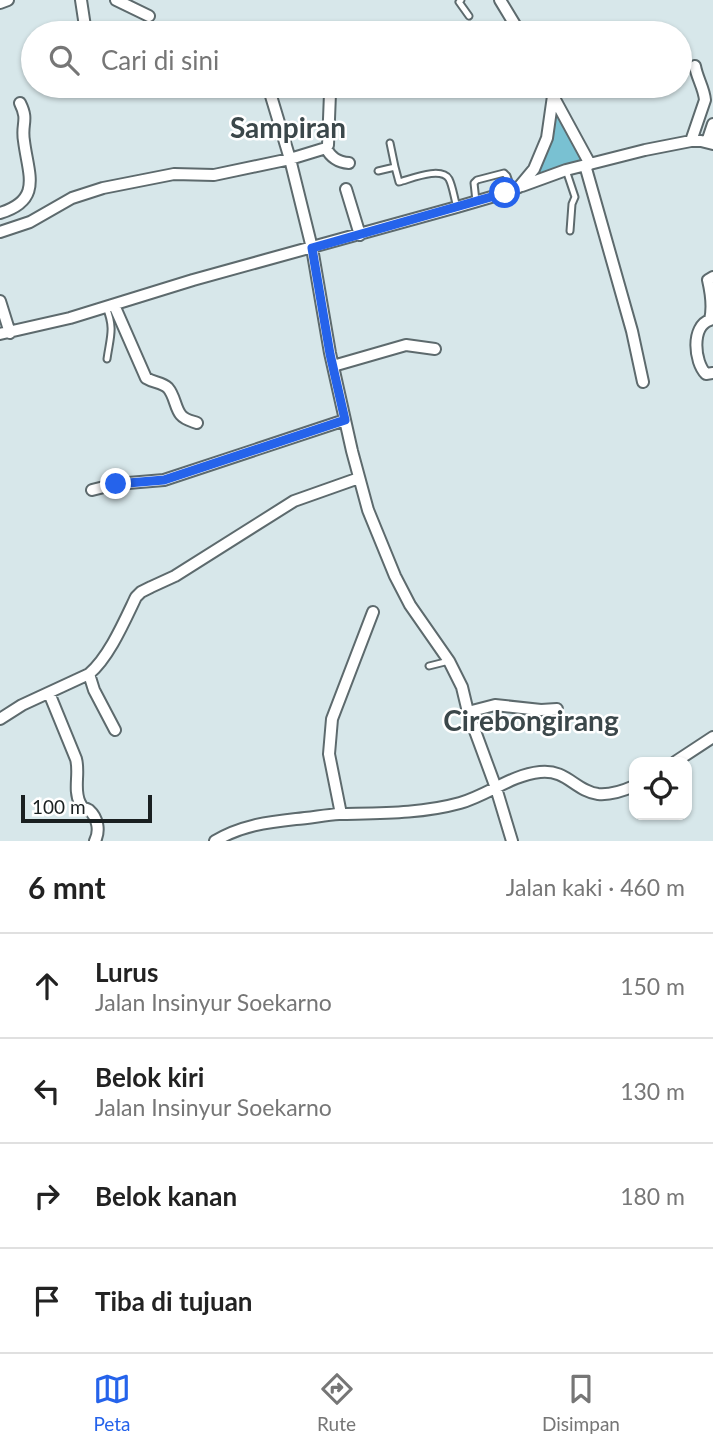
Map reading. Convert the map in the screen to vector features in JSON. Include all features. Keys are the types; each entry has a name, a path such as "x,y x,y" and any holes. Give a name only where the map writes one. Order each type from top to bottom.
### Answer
{"street":[{"path":"0,3 8,0"},
{"path":"81,0 84,21"},
{"path":"116,0 149,16"},
{"path":"500,0 513,21"},
{"path":"691,141 705,100 695,66"},
{"path":"272,98 312,248 333,366 368,510 410,605 449,661 462,687 512,841"},
{"path":"326,148 330,98"},
{"path":"516,189 534,169 541,154 547,138 550,98"},
{"path":"555,98 588,164 643,382"},
{"path":"0,213 17,206 26,198 30,186 29,164 23,138 25,114 19,103"},
{"path":"0,301 5,334 70,318 193,280 457,207 588,164 691,141 710,143 713,124"},
{"path":"0,232 30,222 72,198 103,188 174,174 214,175 290,159 326,148"},
{"path":"326,148 335,160 349,163"},
{"path":"346,189 360,235"},
{"path":"713,277 708,280 712,315 701,325 696,346 699,367 706,374 713,373"},
{"path":"110,306 146,378 167,388 175,398 180,415 197,423"},
{"path":"333,366 406,345 435,349"},
{"path":"93,490 116,484 164,480 345,420"},
{"path":"0,719 22,705 89,674 97,667 141,592 175,576 294,501 359,478"},
{"path":"338,814 329,754 332,719 373,612"},
{"path":"89,674 93,690 115,730"},
{"path":"48,693 76,759 77,792 82,806 91,813 98,828 95,841"},
{"path":"468,712 495,705 556,709"},
{"path":"683,757 713,737"},
{"path":"215,841 254,825 338,814 414,812 462,802 522,775 549,771 559,773 596,794 609,794 629,788"}],"lane":[{"path":"461,0 460,5 468,16"},
{"path":"390,143 399,182 437,172 445,174 457,207"},
{"path":"378,171 395,167"},
{"path":"566,170 575,197 570,230"},
{"path":"476,201 474,183 477,180 505,173 516,189"},
{"path":"107,359 113,330 110,306"},
{"path":"429,666 449,661"}],"shaded area":[{"path":"556,111 582,157 579,161 540,173 538,171"}],"district":[{"name":"Sampiran","path":"288,127"},
{"name":"Cirebongirang","path":"531,720"}],"route":[{"path":"116,484 158,482 345,420 330,354 312,248 505,193"}]}
